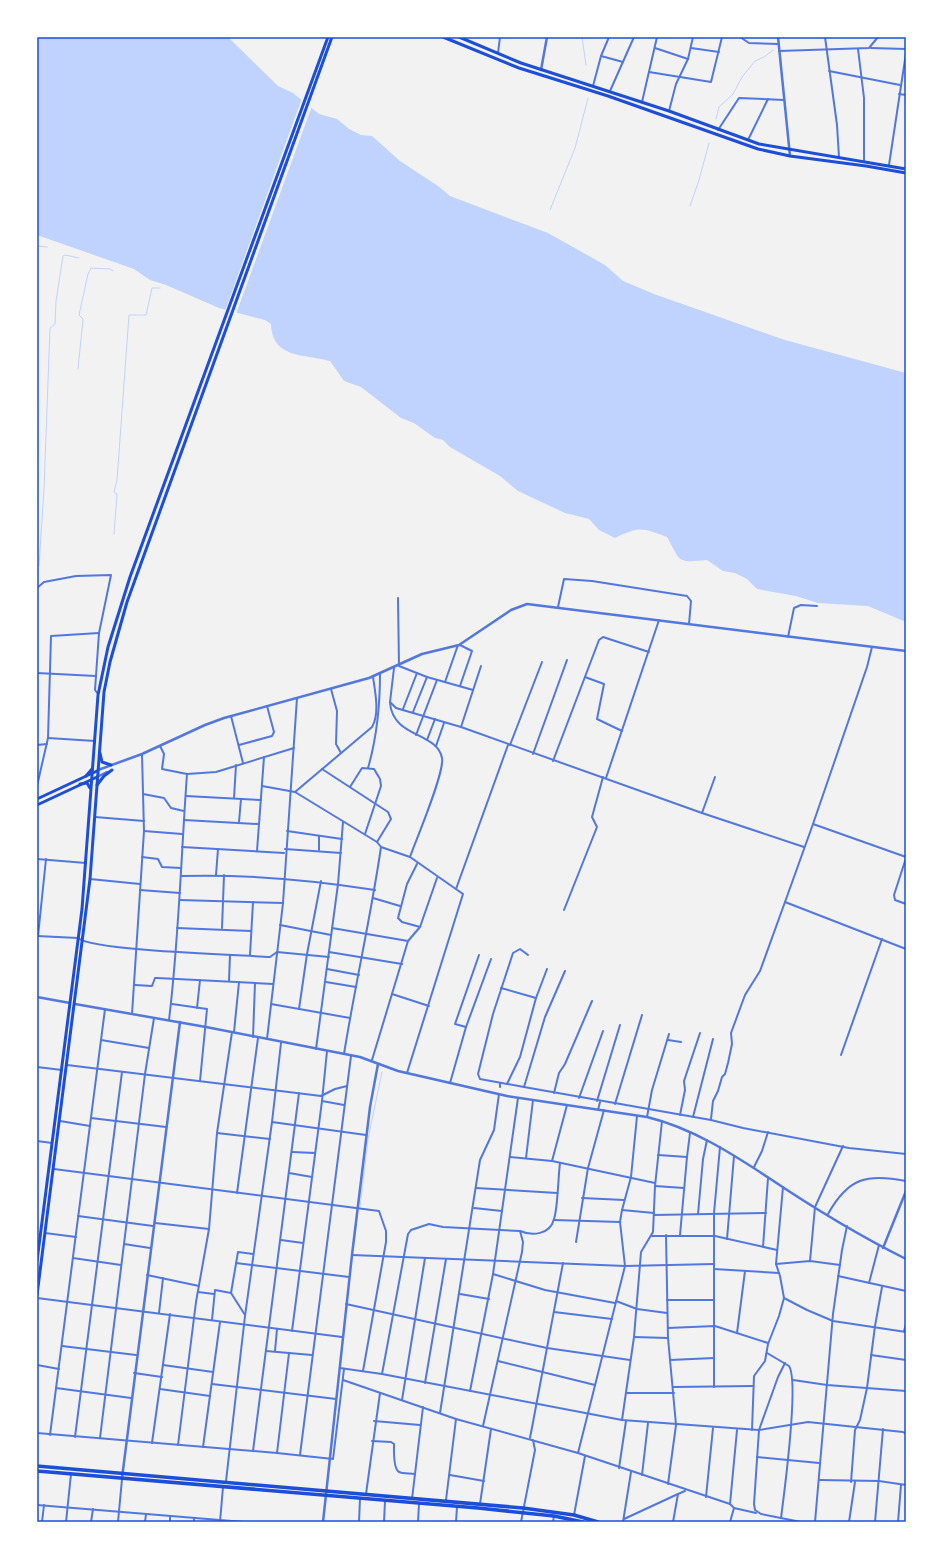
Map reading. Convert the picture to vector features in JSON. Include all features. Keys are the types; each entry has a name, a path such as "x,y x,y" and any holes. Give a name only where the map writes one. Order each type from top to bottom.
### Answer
{"highway":[{"path":"37,1466 223,1487 326,1494 366,1495 480,1504 583,1522"},
{"path":"37,1471 226,1483 385,1501 574,1515 598,1522"}],"main road":[{"path":"37,1261 78,938 86,863 98,695 104,661 118,611 328,37"},
{"path":"37,1297 90,879 104,692 117,635 176,464 332,37"},
{"path":"443,37 495,59 539,75 608,96 746,145 790,156 906,173"},
{"path":"459,37 497,54 541,70 610,91 748,140 791,150 906,169"},
{"path":"99,748 102,762 111,765"},
{"path":"86,776 93,765"},
{"path":"96,787 104,776 112,770"},
{"path":"37,799 92,772 97,771"},
{"path":"37,805 97,777"},
{"path":"80,784 87,784 91,791"}],"street":[{"path":"497,54 500,37"},
{"path":"541,70 547,37"},
{"path":"593,86 601,56 609,37"},
{"path":"610,91 633,38 629,37"},
{"path":"642,102 657,37"},
{"path":"669,111 680,76 688,59 693,37"},
{"path":"649,72 712,82 722,37"},
{"path":"740,37 750,43 778,44"},
{"path":"778,37 791,150 790,156"},
{"path":"824,37 826,42 837,125 838,157"},
{"path":"869,48 877,38"},
{"path":"655,48 688,59"},
{"path":"691,48 719,52"},
{"path":"779,51 826,48 906,49"},
{"path":"858,49 865,110 864,161"},
{"path":"889,165 906,53"},
{"path":"601,56 623,62"},
{"path":"829,71 900,85"},
{"path":"899,94 906,95"},
{"path":"718,130 739,98 785,100"},
{"path":"748,140 768,99"},
{"path":"37,588 44,582 76,576 111,575 99,633 95,690 98,695"},
{"path":"558,607 564,579 592,581 687,596 691,601 689,624"},
{"path":"398,598 399,666"},
{"path":"97,771 142,754 205,725 231,716 373,677 422,654 459,645 491,622 520,606 535,604 906,651"},
{"path":"788,637 794,608 801,605 817,606"},
{"path":"606,778 660,620"},
{"path":"37,786 48,738 51,636 99,633"},
{"path":"553,761 600,638 609,639 648,652"},
{"path":"445,682 459,645"},
{"path":"459,645 472,651 460,686"},
{"path":"711,1120 713,1101 722,1077 725,1074 728,1063 732,1044 731,1033 745,995 760,971 813,824 867,667 872,647"},
{"path":"533,754 567,660"},
{"path":"456,889 509,745 542,662"},
{"path":"399,666 427,677 472,690"},
{"path":"461,727 481,666"},
{"path":"394,668 390,709 401,726 436,746 440,752 443,762 436,788 410,858"},
{"path":"37,673 51,675 96,676"},
{"path":"368,768 374,747 377,725 380,673"},
{"path":"403,709 417,673"},
{"path":"295,792 374,725 376,700 373,677"},
{"path":"413,712 427,677"},
{"path":"585,677 604,684 597,719 622,732"},
{"path":"416,735 437,680"},
{"path":"331,689 337,711 336,744 340,753"},
{"path":"267,1040 280,925 297,698"},
{"path":"390,702 396,708 461,727 553,761 804,847"},
{"path":"238,745 272,736 274,732 267,706"},
{"path":"231,716 243,762"},
{"path":"427,741 435,719"},
{"path":"436,746 444,723"},
{"path":"48,738 95,741"},
{"path":"37,745 47,744"},
{"path":"160,746 164,754 162,769 187,774 216,772 243,762 294,748"},
{"path":"132,1014 136,985 140,884 144,831 142,754"},
{"path":"257,851 264,757"},
{"path":"97,777 112,770 118,764"},
{"path":"234,798 236,765"},
{"path":"322,769 391,816 391,819 377,842"},
{"path":"350,787 360,769 374,769 380,779 380,790 365,834"},
{"path":"169,1020 172,1004 180,900 182,834 187,774"},
{"path":"564,910 597,827 592,817 603,777"},
{"path":"702,813 715,777"},
{"path":"262,786 295,792 365,834 377,842 381,847 410,858 462,894 429,1006 407,1073"},
{"path":"143,794 164,798 172,808 184,811"},
{"path":"186,796 261,800"},
{"path":"239,822 241,799"},
{"path":"94,817 144,821"},
{"path":"184,820 259,824"},
{"path":"316,1049 338,884 343,822"},
{"path":"813,824 906,858 894,895 895,900 906,904"},
{"path":"144,831 182,834"},
{"path":"287,831 342,839"},
{"path":"318,851 319,836"},
{"path":"182,847 285,853"},
{"path":"344,1054 375,890 381,847"},
{"path":"216,875 218,849"},
{"path":"285,849 341,853"},
{"path":"142,857 158,859 162,866 181,868"},
{"path":"37,859 86,863"},
{"path":"46,859 38,936 78,938 83,942 176,952 270,957 277,952 328,957"},
{"path":"417,864 407,884 398,915 400,921 420,926"},
{"path":"181,876 224,875 284,878 321,881 375,890"},
{"path":"222,928 224,875"},
{"path":"372,1060 408,941 420,926 437,878"},
{"path":"90,879 140,884"},
{"path":"299,1009 307,954 321,881"},
{"path":"140,890 180,894"},
{"path":"373,898 400,906"},
{"path":"180,900 282,902"},
{"path":"250,956 253,902"},
{"path":"785,902 906,949"},
{"path":"280,925 331,935"},
{"path":"177,928 222,928 251,930"},
{"path":"332,928 408,941"},
{"path":"841,1055 882,940"},
{"path":"528,955 522,950 514,951 501,988 478,1074 480,1079 600,1102 711,1120 843,1146 906,1154"},
{"path":"329,952 402,964"},
{"path":"229,981 230,955"},
{"path":"466,1027 455,1024 479,955"},
{"path":"450,1083 466,1027 491,959"},
{"path":"327,969 359,974"},
{"path":"507,1084 520,1057 536,998 548,969"},
{"path":"524,1087 545,1017 565,971"},
{"path":"136,985 152,986 155,978 273,984"},
{"path":"197,1008 200,980"},
{"path":"178,1445 198,1292 210,1230 217,1133 233,1032 239,982"},
{"path":"326,982 356,987"},
{"path":"254,1037 255,983"},
{"path":"501,988 536,998"},
{"path":"392,994 429,1006"},
{"path":"37,997 70,1003"},
{"path":"554,1093 559,1073 565,1064 592,1001"},
{"path":"75,1004 180,1022 281,1043 344,1054 372,1060 378,1064 407,1073 518,1098 604,1110 662,1121 691,1132 720,1147 883,1248 906,1259"},
{"path":"172,1004 206,1009 206,1027 200,1081"},
{"path":"271,1004 350,1018"},
{"path":"50,1434 105,1009"},
{"path":"615,1104 642,1015"},
{"path":"100,1438 145,1074 154,1018"},
{"path":"118,1522 125,1441 180,1022"},
{"path":"597,1101 620,1025"},
{"path":"579,1098 603,1031"},
{"path":"680,1115 685,1090 684,1081 700,1033"},
{"path":"647,1117 652,1090 669,1034"},
{"path":"237,1193 258,1038"},
{"path":"692,1117 713,1039"},
{"path":"101,1040 149,1048"},
{"path":"668,1040 681,1042"},
{"path":"226,1483 245,1316 270,1139 281,1043"},
{"path":"292,1331 322,1101 321,1096 327,1051"},
{"path":"300,1455 314,1334 351,1056"},
{"path":"323,1522 357,1209 366,1135 378,1064"},
{"path":"67,1065 321,1096 347,1086"},
{"path":"37,1067 62,1070"},
{"path":"75,1437 122,1072"},
{"path":"253,1451 299,1093"},
{"path":"440,1413 455,1328 482,1153 494,1130 499,1094"},
{"path":"470,1391 489,1299 518,1098"},
{"path":"526,1158 533,1100"},
{"path":"322,1101 344,1105"},
{"path":"598,1110 600,1102"},
{"path":"552,1161 567,1105"},
{"path":"576,1242 578,1221 588,1168 604,1110"},
{"path":"578,1453 624,1266 620,1222 630,1177 637,1116"},
{"path":"91,1118 166,1127"},
{"path":"60,1121 90,1126"},
{"path":"622,1420 634,1337 640,1266 643,1248 652,1236 655,1184 662,1121"},
{"path":"272,1122 366,1135"},
{"path":"680,1235 687,1157 691,1132"},
{"path":"754,1167 762,1151 768,1132"},
{"path":"217,1133 270,1139"},
{"path":"698,1214 703,1159 707,1140"},
{"path":"37,1141 52,1143"},
{"path":"810,1261 815,1207 843,1146"},
{"path":"714,1387 714,1213 720,1147"},
{"path":"292,1152 315,1153"},
{"path":"658,1155 687,1157"},
{"path":"727,1239 731,1176 734,1155"},
{"path":"510,1157 552,1161 630,1177 655,1184 684,1188"},
{"path":"382,1374 405,1257 407,1239 411,1230 429,1224 443,1227 520,1231 529,1234 538,1234 544,1231 554,1220 560,1163"},
{"path":"54,1169 159,1184 379,1211 386,1231 384,1256 363,1371"},
{"path":"289,1173 312,1177"},
{"path":"828,1214 835,1202 846,1191 863,1179 884,1176 906,1181"},
{"path":"763,1247 768,1178"},
{"path":"752,1430 754,1373 762,1366 784,1298 776,1264 783,1187"},
{"path":"476,1188 505,1191 557,1193"},
{"path":"883,1248 906,1191"},
{"path":"582,1198 624,1200"},
{"path":"473,1208 502,1210"},
{"path":"622,1210 654,1214 682,1215 714,1213 766,1213"},
{"path":"78,1216 153,1226"},
{"path":"37,1220 42,1220"},
{"path":"554,1220 620,1222"},
{"path":"154,1223 210,1230"},
{"path":"815,1522 819,1463 833,1321 838,1276 847,1226"},
{"path":"483,1426 523,1242 520,1231"},
{"path":"45,1232 76,1237"},
{"path":"666,1235 668,1338 676,1425 668,1484"},
{"path":"652,1236 715,1236 777,1250"},
{"path":"280,1240 303,1243"},
{"path":"124,1244 150,1248"},
{"path":"869,1283 879,1245"},
{"path":"245,1316 231,1293 238,1252 253,1254"},
{"path":"353,1255 624,1266 714,1264"},
{"path":"73,1258 121,1265"},
{"path":"402,1400 425,1258"},
{"path":"425,1383 446,1259"},
{"path":"776,1264 810,1261 840,1265"},
{"path":"530,1438 538,1403 563,1263"},
{"path":"236,1264 252,1264 349,1277"},
{"path":"714,1269 779,1273"},
{"path":"737,1333 745,1271"},
{"path":"493,1274 558,1293 615,1302 637,1309 667,1313"},
{"path":"147,1275 199,1286"},
{"path":"838,1276 882,1287 906,1291"},
{"path":"159,1313 163,1278"},
{"path":"851,1482 855,1430 858,1426 867,1388 882,1287"},
{"path":"212,1320 215,1290 231,1293"},
{"path":"198,1292 214,1294"},
{"path":"460,1294 489,1299"},
{"path":"37,1297 342,1337"},
{"path":"784,1298 833,1321 905,1331 906,1324"},
{"path":"667,1300 714,1300"},
{"path":"347,1304 547,1348 630,1360"},
{"path":"554,1312 612,1318"},
{"path":"152,1443 170,1314"},
{"path":"203,1447 220,1322"},
{"path":"668,1328 715,1326 768,1344"},
{"path":"275,1351 278,1329"},
{"path":"634,1337 668,1338"},
{"path":"62,1346 136,1355"},
{"path":"266,1351 312,1355"},
{"path":"277,1453 289,1353"},
{"path":"767,1353 785,1363 791,1369 793,1380 788,1460 781,1518"},
{"path":"871,1355 906,1360"},
{"path":"670,1360 714,1358"},
{"path":"498,1361 595,1385"},
{"path":"757,1513 754,1504 759,1430 778,1377 785,1363"},
{"path":"162,1365 213,1372"},
{"path":"37,1366 59,1368"},
{"path":"340,1368 382,1374 626,1421 737,1430 759,1430 790,1424 823,1422 883,1429 906,1434"},
{"path":"37,1433 333,1459 344,1369"},
{"path":"134,1373 162,1377"},
{"path":"343,1380 456,1418 578,1453 730,1504 734,1508 801,1522"},
{"path":"793,1380 827,1385 906,1391"},
{"path":"212,1384 336,1399"},
{"path":"673,1387 753,1386"},
{"path":"56,1388 131,1398"},
{"path":"160,1389 210,1396"},
{"path":"366,1495 374,1421 380,1393"},
{"path":"626,1393 674,1393"},
{"path":"412,1499 423,1407"},
{"path":"446,1502 456,1418"},
{"path":"374,1421 420,1425"},
{"path":"619,1468 626,1421"},
{"path":"642,1475 649,1423"},
{"path":"706,1497 713,1428"},
{"path":"480,1504 492,1429"},
{"path":"875,1522 883,1429"},
{"path":"730,1504 737,1430"},
{"path":"521,1522 535,1450 533,1440"},
{"path":"372,1441 394,1444 394,1456 397,1470 399,1472 415,1474"},
{"path":"574,1515 585,1456"},
{"path":"757,1457 819,1463"},
{"path":"623,1522 631,1472"},
{"path":"66,1522 71,1474"},
{"path":"450,1474 484,1480"},
{"path":"819,1480 851,1482 879,1481 906,1485"},
{"path":"849,1522 855,1482"},
{"path":"898,1522 901,1485"},
{"path":"220,1521 223,1487"},
{"path":"624,1519 686,1490"},
{"path":"673,1522 678,1494"},
{"path":"359,1522 360,1498"},
{"path":"384,1522 385,1501"},
{"path":"418,1522 419,1504"},
{"path":"37,1505 244,1522"},
{"path":"42,1522 44,1505"},
{"path":"456,1522 457,1507"},
{"path":"730,1522 734,1508"},
{"path":"91,1522 93,1509"},
{"path":"145,1522 146,1514"},
{"path":"170,1516 170,1522"},
{"path":"553,1522 554,1516"}],"water":[{"path":"37,37 228,37 278,86 293,93 319,114 337,119 349,129 361,135 372,136 400,161 438,186 450,196 548,233 605,265 623,281 654,294 785,340 906,373 906,622 868,606 818,603 796,596 757,589 747,579 735,573 723,571 707,560 684,561 675,552 667,537 646,530 636,530 615,538 599,530 589,519 565,513 518,491 500,476 450,447 443,440 435,438 414,423 401,418 361,387 344,381 330,361 292,353 284,349 277,344 273,335 271,324 265,320 219,308 166,285 150,280 134,269 37,235"}],"pier":[{"path":"302,98 312,106 236,314 225,311"}],"waterway":[{"path":"582,37 586,65"},
{"path":"716,119 719,107 733,94 742,77 755,61 764,57 773,50"},
{"path":"550,210 575,148 588,98"},
{"path":"690,206 709,143"},
{"path":"37,246 47,247"},
{"path":"39,566 44,489 50,328 55,324 56,301 63,256 65,255 79,258"},
{"path":"78,369 83,319 79,315 88,274 91,268 110,269 113,271"},
{"path":"114,534 117,494 114,492 117,480 129,315 146,315 152,288 160,288"},
{"path":"360,1207 368,1139 382,1072"}]}
